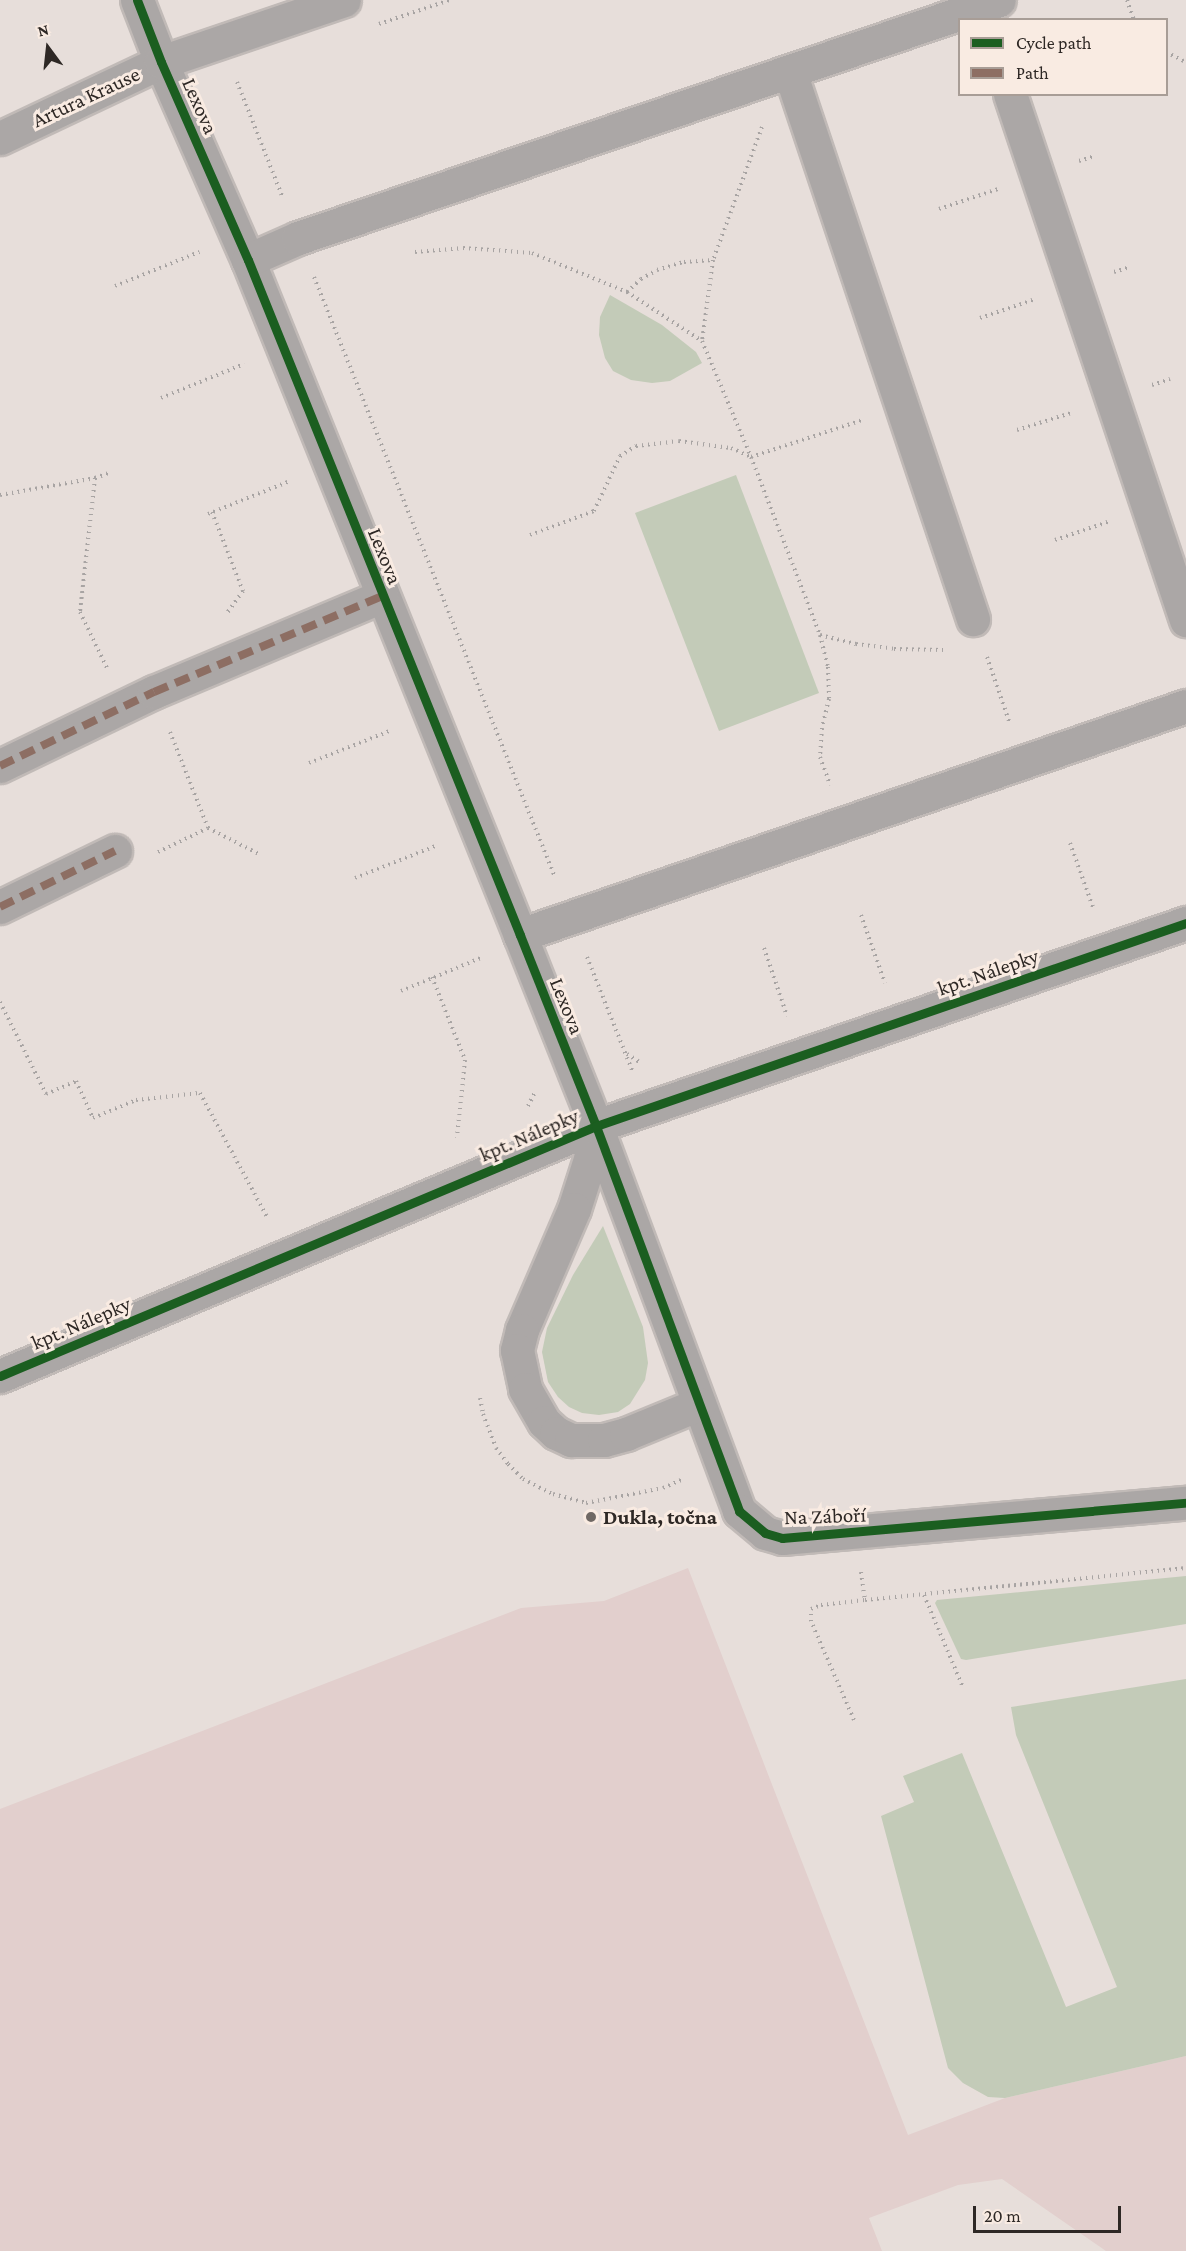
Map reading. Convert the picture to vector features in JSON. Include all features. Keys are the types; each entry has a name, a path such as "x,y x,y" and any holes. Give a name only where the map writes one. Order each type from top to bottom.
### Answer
{"street":[{"name":"Lexova","path":"137,0 161,62 248,260 596,1126"},
{"name":"Artura Krause","path":"0,138 161,62 344,0"},
{"path":"248,260 298,238 986,7"},
{"path":"786,74 902,406 977,630"},
{"path":"1011,96 1186,620"},
{"path":"0,766 140,699 382,596"},
{"path":"520,935 1186,706"},
{"path":"0,908 115,851"},
{"name":"kpt. Nálepky","path":"0,1376 596,1126 1186,923"},
{"path":"596,1126 590,1159 577,1199 522,1330 517,1350 525,1389 544,1422 556,1433 571,1440 604,1440 626,1434 699,1404"},
{"name":"Na Záboří","path":"596,1126 739,1511 765,1533 782,1538 1186,1503"}],"path":[{"path":"1127,0 1133,18"},
{"path":"1168,53 1186,62"},
{"path":"234,74 626,1054"},
{"path":"786,74 713,260 702,341 751,457 820,635 828,667 829,699 822,728 820,757 844,824"},
{"path":"415,252 463,248 532,253 627,292 702,341"},
{"path":"115,286 202,251"},
{"path":"627,292 641,279 657,270 684,262 713,260"},
{"path":"160,398 248,363"},
{"path":"530,535 594,512 609,475 620,456 636,446 679,441 731,448 751,457 902,406"},
{"path":"0,495 95,478 109,473"},
{"path":"95,478 80,612 140,699 208,828 261,855"},
{"path":"200,673 194,659 243,591 210,513 295,479"},
{"path":"820,635 856,644 928,650 957,649 977,630 1023,761"},
{"path":"309,763 396,728"},
{"path":"155,853 208,828"},
{"path":"355,878 442,843"},
{"path":"1070,843 1096,916"},
{"path":"861,915 886,987"},
{"path":"764,948 788,1020"},
{"path":"401,991 487,955"},
{"path":"432,978 465,1060 456,1145"},
{"path":"0,1002 46,1094 76,1081 93,1118 136,1100 200,1093 271,1222"},
{"path":"854,1720 811,1622 811,1610 821,1605 1186,1568"},
{"path":"924,1594 962,1685"}],"shaded area":[{"path":"688,1568 908,2135 1005,2098 1186,2056 1186,2251 1106,2251 1002,2179 958,2185 869,2218 882,2251 0,2251 0,1809 521,1608 604,1601"}],"green space":[{"path":"610,295 662,325 696,352 702,363 670,381 652,383 631,380 613,371 605,358 599,335 600,317"},
{"path":"736,475 819,693 719,731 635,513"},
{"path":"603,1226 643,1327 648,1363 645,1380 630,1404 618,1412 599,1415 582,1413 569,1407 558,1397 548,1382 542,1352 547,1328 573,1275"},
{"path":"1186,1576 1186,1624 966,1660 961,1659 935,1603 937,1600"},
{"path":"1186,1679 1186,2056 1005,2098 988,2097 963,2083 948,2068 881,1816 914,1802 903,1776 962,1753 1066,2007 1117,1987 1016,1735 1011,1707"}],"marked path":[{"path":"0,766 154,692 382,596"},
{"path":"0,907 115,851"}],"cycle path":[{"path":"137,0 161,62 248,260 520,935 596,1126 739,1511 765,1533 782,1538 1186,1503"},
{"path":"0,1376 596,1126 1186,923"}],"place":[{"name":"Dukla, točna","path":"591,1517"}]}
